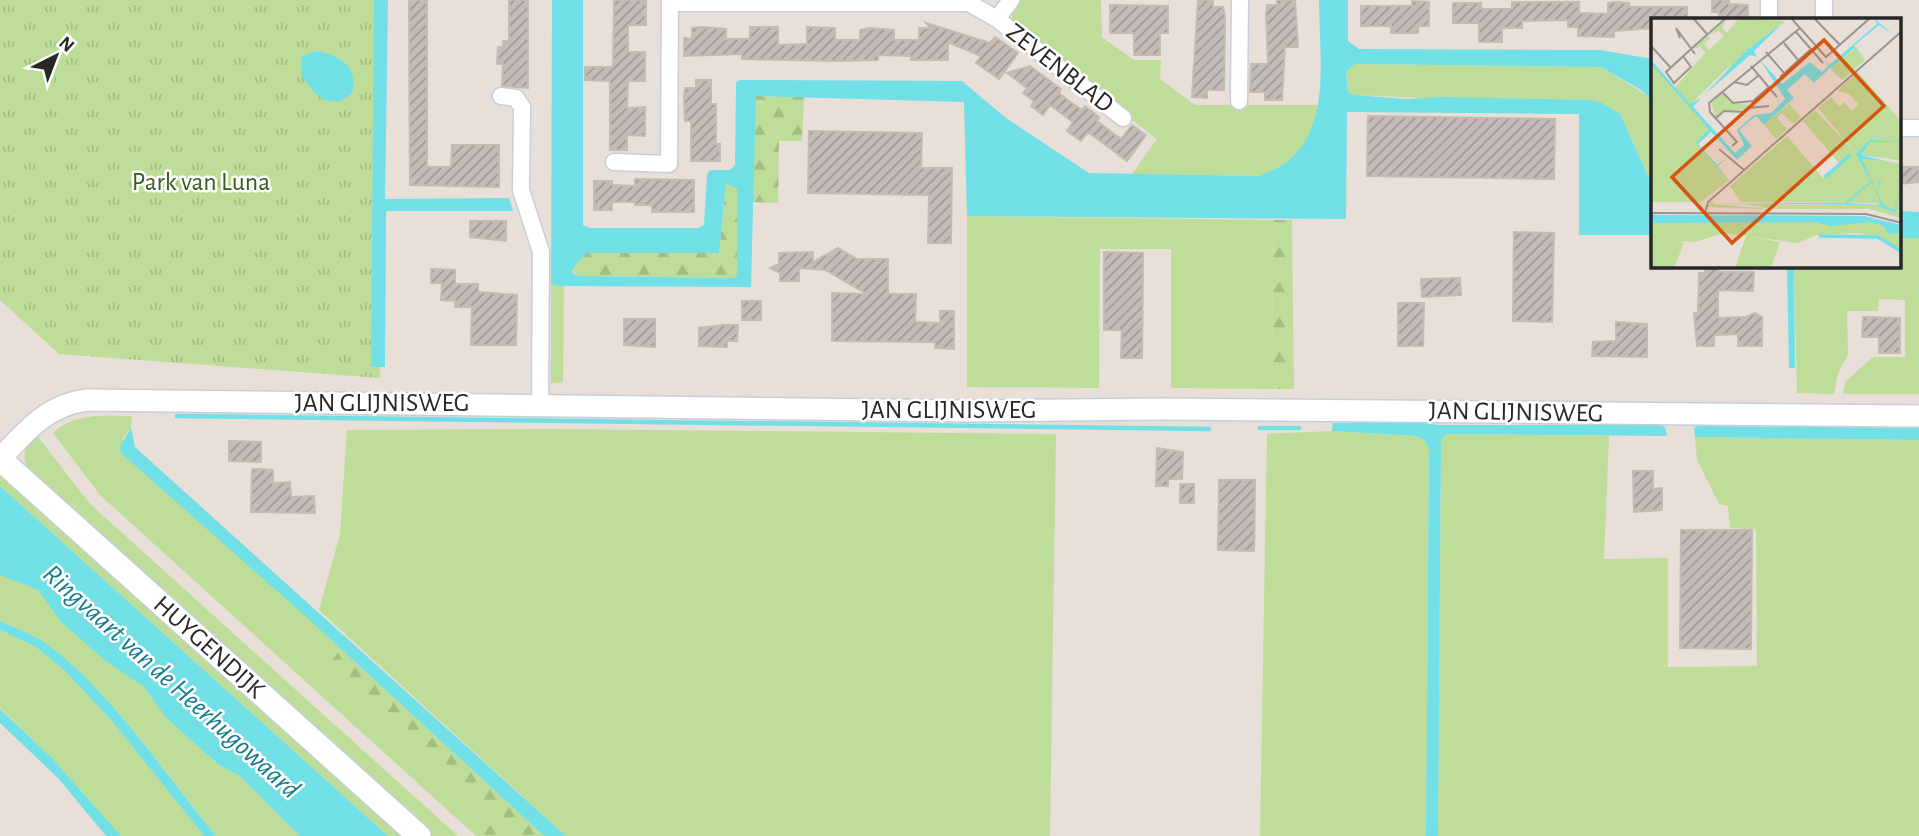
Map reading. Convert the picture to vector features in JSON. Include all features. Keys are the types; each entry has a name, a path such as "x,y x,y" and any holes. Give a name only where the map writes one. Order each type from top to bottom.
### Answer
{"main road":[{"name":"HUYGENDIJK","path":"0,459 419,836"}],"street":[{"name":"ZEVENBLAD","path":"997,19 1011,0"},
{"path":"1239,101 1240,0"},
{"path":"1769,0 1769,18"},
{"path":"1824,0 1824,18"},
{"name":"ZEVENBLAD","path":"670,2 969,3 997,19 1123,118"},
{"path":"614,162 670,164 670,2"},
{"path":"501,96 516,98 522,107 521,190 541,252 540,404"},
{"name":"JAN GLIJNISWEG","path":"0,459 45,415 66,403 87,400 965,411 1162,409 1919,415"}],"green space":[{"name":"Park van Luna","path":"0,0 386,0 380,378 59,354 0,300"},
{"path":"1020,0 1101,0 1102,37 1134,60 1161,60 1160,79 1195,105 1318,105 1312,130 1292,158 1259,176 1132,174 1157,139 1128,117 1130,114 1014,28 1011,11"},
{"path":"1355,64 1601,67 1648,96 1651,105 1651,183 1620,114 1487,102 1354,95 1348,92 1346,72"},
{"path":"756,96 804,97 802,141 779,141 778,203 752,202"},
{"path":"726,184 737,187 737,274 734,278 578,276 572,270 586,253 719,253"},
{"path":"967,216 1272,220 1273,389 1171,388 1171,249 1100,249 1099,388 967,387"},
{"path":"1272,220 1292,220 1294,389 1273,389"},
{"path":"1902,238 1919,238 1919,394 1843,394 1845,382 1873,357 1905,357 1905,300 1879,299 1878,311 1847,311 1848,355 1838,373 1834,394 1797,393 1794,268 1902,268"},
{"path":"551,283 564,286 563,382 551,383"},
{"path":"132,416 131,428 122,439 341,649 331,661 499,814 481,836 476,836 100,495 53,433 70,421 80,418"},
{"path":"547,429 1056,434 1050,836 566,836 319,610 340,534 347,430"},
{"path":"1332,431 1417,436 1425,441 1429,449 1426,836 1260,836 1267,434"},
{"path":"35,433 90,504 458,836 432,836 39,482 25,459 27,447"},
{"path":"1446,434 1609,436 1604,559 1668,558 1668,667 1757,666 1756,529 1730,528 1728,506 1719,504 1697,460 1695,437 1919,440 1919,836 1438,836 1441,440"},
{"path":"0,467 410,836 388,836 0,486"},
{"path":"0,575 38,590 61,622 107,661 144,687 166,718 219,765 240,776 300,836 216,836 136,733 91,683 44,642 0,621"},
{"path":"0,630 36,647 65,671 111,720 204,836 121,836 52,758 0,708"},
{"path":"341,649 544,836 481,836 498,815 496,811 331,661"}],"water":[{"path":"374,0 388,0 385,199 509,198 513,211 386,211 385,367 371,367"},
{"path":"552,0 583,0 583,225 590,228 698,228 704,225 707,174 710,170 730,170 735,165 736,82 740,80 962,81 1006,118 1089,173 1259,176 1284,164 1301,147 1312,126 1321,78 1319,0 1348,0 1348,41 1359,49 1600,50 1651,59 1651,105 1648,96 1641,90 1601,67 1355,64 1346,72 1348,92 1354,95 1407,99 1442,97 1590,100 1602,103 1620,114 1651,183 1651,235 1579,235 1579,114 1347,112 1346,219 967,216 964,102 756,96 751,287 555,286 551,283","holes":["726,184 737,188 737,274 734,278 579,276 572,270 586,253 719,253"]},
{"path":"317,51 340,59 350,69 353,76 352,93 344,99 337,102 322,98 310,88 301,73 302,56"},
{"path":"1902,211 1919,212 1919,238 1902,238"},
{"path":"1787,268 1794,268 1795,368 1789,368"},
{"path":"1413,422 1439,425 1659,425 1665,427 1667,436 1446,434 1441,440 1438,836 1426,836 1429,449 1425,441 1417,436 1332,431 1333,423"},
{"path":"131,428 135,447 566,836 544,836 303,614 122,454 119,448"},
{"path":"1694,428 1919,428 1919,440 1695,437"},
{"name":"Ringvaart van de Heerhugowaard","path":"0,486 388,836 300,836 240,776 219,765 166,718 144,687 107,662 61,622 38,590 0,575"},
{"path":"0,621 44,642 91,683 114,707 216,836 204,836 111,720 65,671 36,647 0,630"},
{"path":"0,709 52,758 121,836 106,836 58,778 0,723"}],"building":[{"path":"409,0 427,0 427,167 451,167 452,145 499,145 499,187 410,185"},
{"path":"509,0 528,0 528,88 502,86 503,64 497,64 498,47 503,47 503,41 509,41"},
{"path":"614,0 646,0 646,25 628,25 628,52 645,52 645,81 628,81 627,108 645,107 645,136 627,135 627,150 610,150 610,81 585,80 585,67 613,67"},
{"path":"1198,0 1213,0 1213,7 1223,7 1225,16 1224,90 1207,90 1207,98 1192,97"},
{"path":"1277,0 1295,0 1298,47 1285,47 1282,100 1265,100 1265,92 1250,92 1251,64 1268,64 1267,5 1277,5"},
{"path":"1712,0 1729,0 1729,4 1748,5 1748,18 1719,18 1719,12 1712,12"},
{"path":"1412,1 1429,2 1429,26 1418,26 1418,33 1391,33 1391,26 1361,26 1361,6 1412,6"},
{"path":"1512,2 1579,2 1579,13 1608,14 1608,3 1615,2 1629,3 1629,7 1687,7 1687,18 1651,18 1651,28 1614,31 1614,37 1578,36 1578,27 1568,27 1568,20 1522,21 1522,28 1502,28 1502,42 1479,42 1479,23 1453,23 1453,3 1481,3 1481,9 1512,9"},
{"path":"1110,5 1168,6 1168,33 1160,33 1160,55 1134,55 1134,33 1110,33"},
{"path":"926,23 990,43 995,37 1018,53 999,79 976,63 981,56 948,42 948,60 911,60 911,56 878,55 878,60 834,61 742,59 742,54 684,56 684,38 692,39 692,28 726,29 726,39 750,39 750,27 778,27 778,45 807,44 807,27 835,28 835,40 860,40 860,30 869,28 894,30 894,40 919,40 919,28 930,28"},
{"path":"1030,66 1061,89 1059,93 1069,101 1082,110 1085,106 1099,117 1097,121 1121,139 1132,125 1146,135 1127,161 1088,132 1081,141 1067,131 1073,122 1050,105 1043,115 1031,106 1034,101 1023,93 1027,88 1007,73"},
{"path":"696,80 711,80 711,104 716,104 716,144 720,144 720,161 691,161 691,121 685,121 684,97 685,88 696,88"},
{"path":"1368,116 1555,119 1554,179 1367,176"},
{"path":"809,131 922,133 921,168 952,168 951,243 928,243 929,195 808,193"},
{"path":"1902,167 1919,167 1919,182 1902,184"},
{"path":"635,179 694,180 694,212 652,212 652,205 635,205 635,202 612,202 612,210 594,210 594,181 612,181 612,185 635,186"},
{"path":"470,221 506,221 506,241 470,237"},
{"path":"1514,232 1554,233 1552,322 1513,321"},
{"path":"838,248 857,259 888,259 888,294 916,294 915,322 940,323 940,311 954,311 954,349 935,348 935,342 832,341 832,293 867,294 825,270 799,268 799,281 780,281 780,273 770,268 779,264 779,253 813,252 813,262"},
{"path":"1104,252 1143,253 1142,358 1121,358 1122,330 1104,330"},
{"path":"1705,268 1718,268 1718,272 1754,272 1753,291 1718,290 1718,318 1746,317 1755,313 1762,317 1762,346 1738,346 1738,334 1714,335 1714,346 1697,346 1694,313 1698,313 1699,273 1705,273"},
{"path":"431,269 455,270 455,284 478,284 478,292 517,295 516,345 471,345 472,307 455,307 455,301 441,300 442,283 431,283"},
{"path":"1460,278 1461,295 1422,297 1421,279"},
{"path":"742,301 761,301 761,320 742,320"},
{"path":"1398,303 1424,303 1423,346 1398,346"},
{"path":"1863,317 1900,318 1900,353 1879,353 1879,337 1862,337"},
{"path":"624,319 655,319 655,347 624,345"},
{"path":"1616,322 1647,324 1647,357 1592,356 1593,342 1616,341"},
{"path":"738,325 737,341 727,341 727,347 699,346 699,328"},
{"path":"229,441 261,442 261,462 229,461"},
{"path":"1157,448 1183,452 1182,479 1168,479 1168,486 1156,486"},
{"path":"252,469 273,470 273,483 290,482 291,497 314,496 315,513 251,512"},
{"path":"1633,471 1653,471 1653,489 1662,488 1662,510 1634,512"},
{"path":"1219,480 1255,480 1254,551 1218,550"},
{"path":"1180,484 1194,484 1194,503 1180,503"},
{"path":"1681,530 1752,530 1751,649 1680,648"}],"waterway":[{"path":"177,416 1209,429"},
{"path":"1260,428 1299,428"}]}
